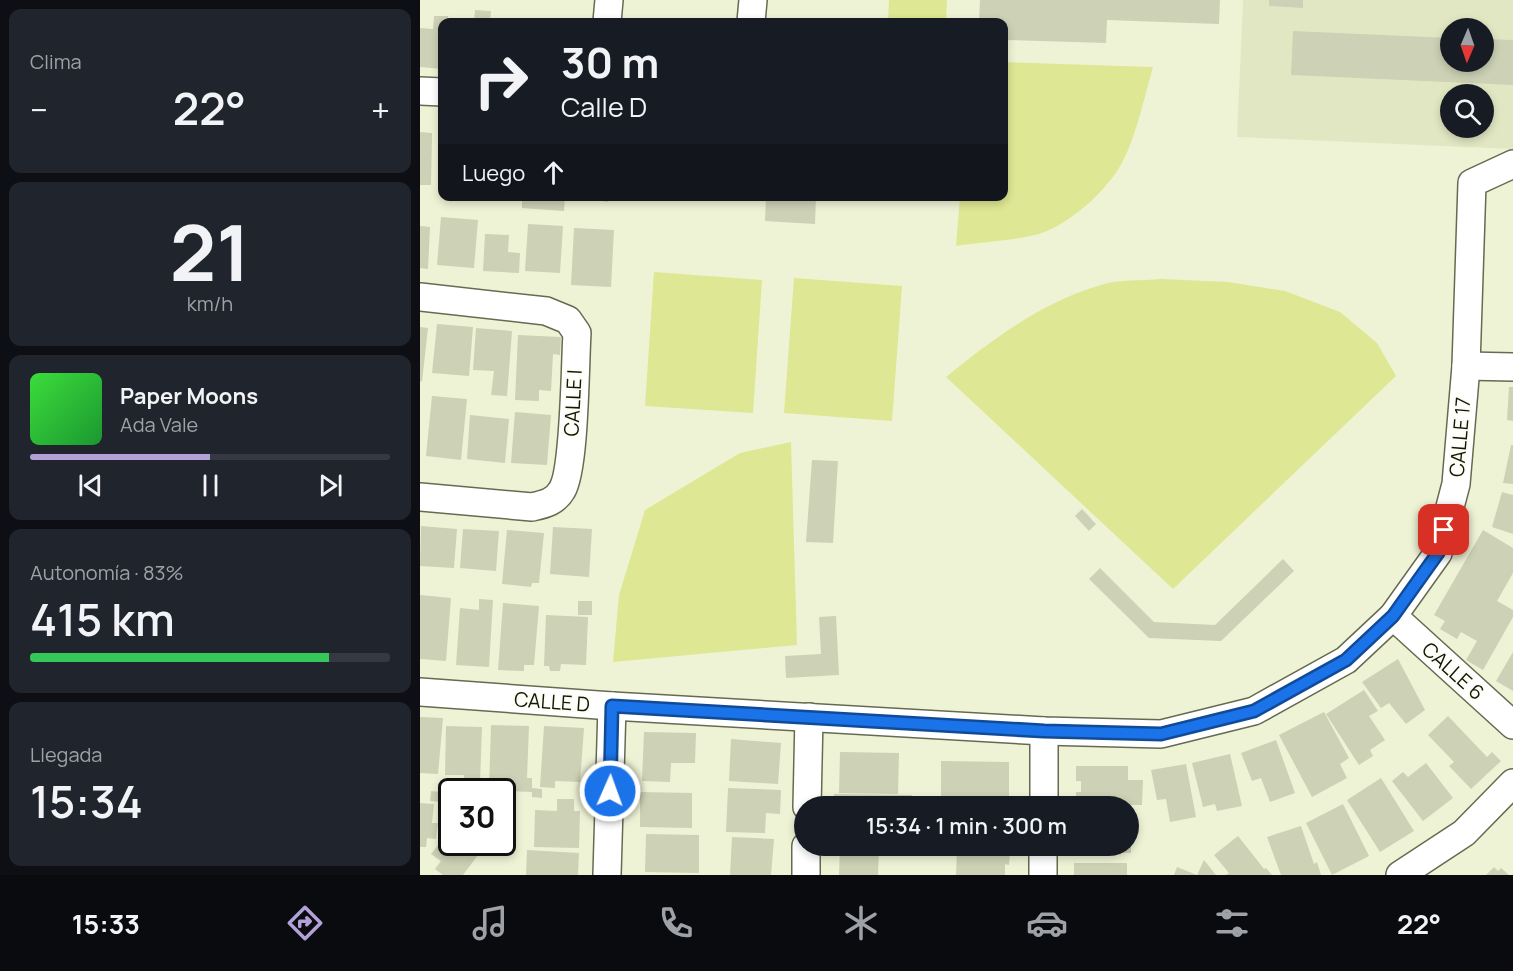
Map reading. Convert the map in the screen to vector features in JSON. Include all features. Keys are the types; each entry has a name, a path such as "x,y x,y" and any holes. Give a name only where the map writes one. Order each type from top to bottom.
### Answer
{"street":[{"path":"607,18 609,0"},
{"path":"751,18 753,0"},
{"path":"420,91 438,92"},
{"name":"CALLE 17","path":"1044,731 1161,734 1254,711 1346,660 1393,616 1438,553 1456,483 1466,366 1472,183 1513,164"},
{"name":"CALLE I","path":"420,297 546,311 568,320 577,333 569,467 563,489 550,503 532,507 420,497"},
{"path":"1466,366 1513,367"},
{"name":"CALLE 6","path":"1393,616 1513,725"},
{"name":"CALLE D","path":"420,692 612,706 1044,731"},
{"path":"607,875 612,706"},
{"path":"807,796 809,717"},
{"path":"1044,731 1044,796"},
{"path":"1400,875 1464,833 1513,783"},
{"path":"806,856 806,875"},
{"path":"1043,856 1043,875"}],"shaded area":[{"path":"1243,0 1513,0 1513,149 1237,137"}],"green space":[{"path":"889,0 947,0 946,18 888,18"},
{"path":"1008,62 1153,67 1136,128 1122,163 1108,183 1089,203 1058,226 1038,234 956,246 960,201 1008,201"},
{"path":"654,272 762,280 753,413 645,406"},
{"path":"794,278 902,286 892,421 784,413"},
{"path":"1161,279 1228,282 1285,291 1340,312 1377,343 1396,376 1173,589 946,377 1019,323 1058,301 1108,283"},
{"path":"791,442 797,645 613,662 619,595 645,510 740,453"}],"building":[{"path":"980,0 1220,0 1219,24 1107,20 1106,43 1008,40 1008,18 979,18"},
{"path":"1269,0 1303,0 1303,8 1269,6"},
{"path":"475,10 491,11 490,18 474,18"},
{"path":"434,16 448,16 448,18 438,18 438,69 420,67 420,28 433,29"},
{"path":"1293,31 1440,38 1440,72 1494,72 1494,39 1513,40 1513,85 1291,75"},
{"path":"420,132 432,133 431,185 420,185"},
{"path":"522,201 565,201 564,211 522,208"},
{"path":"766,201 816,201 815,224 765,221"},
{"path":"441,217 478,220 474,268 437,265"},
{"path":"528,224 563,226 560,273 525,271"},
{"path":"420,226 430,227 428,269 420,268"},
{"path":"574,228 614,230 611,287 571,285"},
{"path":"485,234 509,235 508,252 520,253 519,273 483,271"},
{"path":"437,324 473,327 469,376 432,373"},
{"path":"420,327 428,328 422,382 420,381"},
{"path":"476,328 512,331 507,396 491,395 494,371 473,370"},
{"path":"518,335 561,337 560,355 553,354 551,391 539,390 539,401 515,400"},
{"path":"1509,387 1513,387 1513,421 1507,420"},
{"path":"432,396 467,399 461,460 426,456"},
{"path":"515,412 551,415 547,465 511,463"},
{"path":"470,415 509,419 505,463 467,459"},
{"path":"1511,445 1513,445 1513,484 1503,483"},
{"path":"812,460 838,461 833,543 806,542"},
{"path":"1502,492 1513,495 1513,534 1492,527"},
{"path":"1082,509 1096,524 1089,531 1075,516"},
{"path":"421,526 457,529 454,568 420,566"},
{"path":"553,527 592,529 589,577 550,574"},
{"path":"463,529 499,531 496,571 460,568"},
{"path":"507,530 544,533 539,583 532,583 531,587 502,584"},
{"path":"1483,530 1513,548 1513,573 1497,601 1513,610 1513,617 1483,670 1466,660 1477,641 1461,632 1457,639 1440,629 1445,621 1434,615"},
{"path":"1283,559 1294,571 1221,641 1149,638 1089,579 1100,568 1154,622 1215,625"},
{"path":"420,595 451,598 446,661 420,659"},
{"path":"479,599 493,600 489,667 456,665 460,608 479,610"},
{"path":"578,601 592,601 592,615 578,615"},
{"path":"503,603 539,606 534,665 524,665 524,671 498,670"},
{"path":"546,615 588,617 586,665 561,664 560,671 550,671 549,666 544,666"},
{"path":"836,616 839,675 786,678 785,656 821,654 819,617"},
{"path":"1513,652 1513,691 1496,681"},
{"path":"1398,659 1425,710 1406,724 1389,703 1381,708 1362,682"},
{"path":"1364,690 1378,711 1369,716 1385,740 1370,750 1373,756 1359,765 1326,714"},
{"path":"1324,712 1349,758 1340,764 1347,778 1312,797 1279,735"},
{"path":"1448,716 1487,757 1492,752 1501,761 1471,789 1449,766 1454,762 1428,735"},
{"path":"420,717 443,718 438,774 420,773"},
{"path":"491,725 529,726 527,778 532,778 532,788 542,789 542,798 532,797 532,792 516,791 516,778 489,778"},
{"path":"446,726 482,727 480,778 445,775"},
{"path":"544,726 584,728 580,782 555,781 555,788 540,787"},
{"path":"644,732 696,733 695,763 671,763 670,782 642,781"},
{"path":"731,739 781,743 778,784 729,781"},
{"path":"1276,740 1295,793 1270,802 1261,778 1252,781 1241,753"},
{"path":"840,752 899,753 898,794 839,793"},
{"path":"1230,754 1242,806 1217,811 1215,804 1203,807 1192,763"},
{"path":"941,761 1009,762 1009,796 941,796"},
{"path":"1426,763 1453,798 1423,821 1392,781 1403,772 1408,777"},
{"path":"1186,764 1196,817 1170,822 1166,799 1157,800 1151,770"},
{"path":"1076,766 1128,766 1128,780 1143,780 1142,805 1139,805 1139,796 1076,796 1076,792 1081,792 1081,781 1076,781"},
{"path":"1381,778 1414,831 1380,852 1347,800"},
{"path":"728,788 781,790 780,814 766,813 765,833 726,832"},
{"path":"431,791 438,792 438,802 430,801"},
{"path":"640,792 692,793 692,828 640,827"},
{"path":"834,794 912,795 912,796 834,796"},
{"path":"557,799 574,799 574,811 580,811 579,848 534,847 535,810 557,811"},
{"path":"420,803 434,804 432,823 438,823 436,839 427,838 426,847 420,847"},
{"path":"1343,804 1369,856 1332,875 1306,823"},
{"path":"1301,826 1314,864 1317,862 1321,875 1281,875 1267,837"},
{"path":"646,834 699,835 699,873 645,872"},
{"path":"1238,836 1264,869 1266,868 1272,875 1226,875 1229,873 1214,855"},
{"path":"732,837 774,839 771,875 730,875"},
{"path":"438,845 438,856 477,856 463,875 443,875 435,869 441,861 431,854"},
{"path":"527,850 579,853 578,875 526,875"},
{"path":"840,856 879,856 878,875 839,875"},
{"path":"957,856 1010,856 1009,865 1005,864 1005,875 956,875"},
{"path":"1204,860 1216,875 1197,875"},
{"path":"1074,863 1127,863 1127,875 1074,875"},
{"path":"1177,867 1197,875 1174,875"},
{"path":"1494,867 1498,871 1501,868 1509,875 1486,875"}],"route":[{"path":"610,791 612,706 1044,731 1161,734 1254,711 1346,660 1393,616 1438,553 1444,530"}]}
